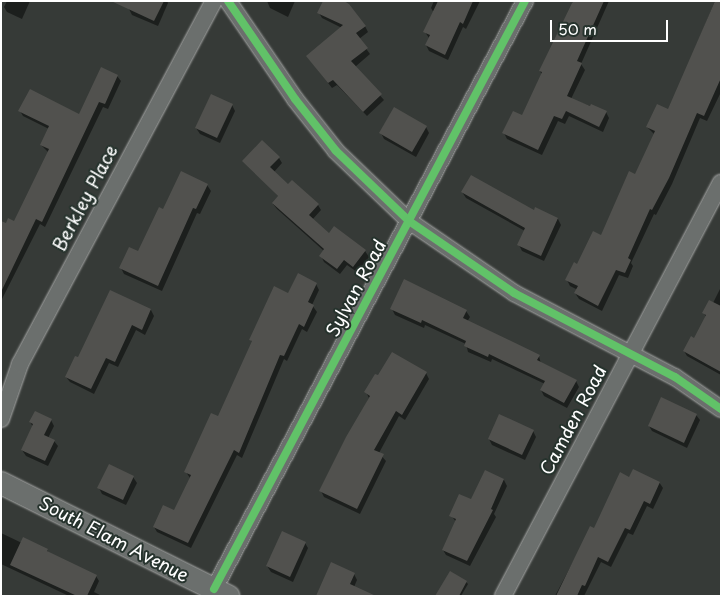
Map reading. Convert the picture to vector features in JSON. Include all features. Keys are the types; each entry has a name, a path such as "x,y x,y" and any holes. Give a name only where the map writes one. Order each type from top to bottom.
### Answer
{"street":[{"name":"Berkley Place","path":"1,419 20,364 214,1"},
{"path":"228,1 295,99 336,151 408,221 514,293 675,377 721,409"},
{"name":"Sylvan Road","path":"221,592 408,221 525,1"},
{"name":"Camden Road","path":"503,596 721,183"},
{"name":"South Elam Avenue","path":"1,483 221,592"}],"building":[{"path":"111,1 164,1 154,21"},
{"path":"323,1 344,1 349,4 366,26 356,33 368,48 351,61 382,94 363,112 333,80 328,83 306,56 343,25 317,13"},
{"path":"438,1 473,1 463,24 460,22 445,55 425,45 430,35 423,32"},
{"path":"573,1 604,1 577,61 582,63 567,96 607,111 599,127 566,111 562,119 554,116 538,150 502,133 513,111 522,115 542,72 539,71"},
{"path":"715,1 721,1 721,78 704,116 697,113 669,178 652,210 650,209 628,258 631,260 625,273 616,270 598,306 574,293 578,286 565,280 574,262 577,264 593,231 601,235 629,171 635,174 655,131 646,127 657,104 668,109"},
{"path":"101,67 118,75 105,104 99,102 42,222 36,219 1,292 1,221 6,223 8,218 14,221 49,149 40,145 49,126 18,111 30,89 79,114"},
{"path":"211,94 233,104 217,138 195,128"},
{"path":"394,107 427,126 412,152 379,133"},
{"path":"262,140 280,157 270,167 288,184 292,180 319,204 309,215 329,233 334,226 366,250 353,267 344,260 337,269 319,256 324,249 272,203 278,196 242,161"},
{"path":"181,171 208,184 196,209 193,208 158,286 119,268 129,247 138,251 159,207 163,209"},
{"path":"471,175 534,210 535,207 558,218 541,256 517,245 525,228 461,192"},
{"path":"298,273 317,283 308,302 314,305 304,327 299,324 284,356 280,355 239,453 234,450 188,543 153,527 163,505 174,510 191,475 184,472 211,413 218,416 252,341 249,340 274,286 288,293"},
{"path":"404,279 467,310 463,318 540,355 537,360 577,380 564,403 540,390 545,381 489,354 488,357 464,346 466,341 422,320 421,323 390,309"},
{"path":"110,290 151,309 142,330 132,325 115,362 106,358 91,389 65,377 75,356 78,357"},
{"path":"709,300 721,306 721,372 683,351 691,336 694,338 706,315 702,313"},
{"path":"392,352 427,372 402,415 396,411 374,450 384,454 357,509 319,491 346,437 370,396 364,392 375,374 378,375"},
{"path":"661,397 697,414 684,443 648,426"},
{"path":"35,411 52,419 44,435 55,440 45,461 21,450 33,424 29,422"},
{"path":"499,414 534,430 522,455 488,439"},
{"path":"109,464 134,476 123,500 97,488"},
{"path":"633,469 660,482 650,504 644,501 630,530 625,528 608,562 598,557 585,586 582,585 577,596 556,596 590,526 594,528 620,472 629,477"},
{"path":"485,470 504,479 491,509 493,510 467,561 442,550 456,519 449,516 459,494 471,499"},
{"path":"282,531 306,542 290,577 266,566"},
{"path":"23,537 97,575 87,596 77,596 10,565"},
{"path":"331,562 355,573 350,584 376,596 316,596"},
{"path":"450,571 467,581 459,596 435,596"}],"cycle path":[{"path":"228,1 295,99 336,151 409,221 514,293 675,377 721,409"},
{"path":"214,589 525,1"}]}
